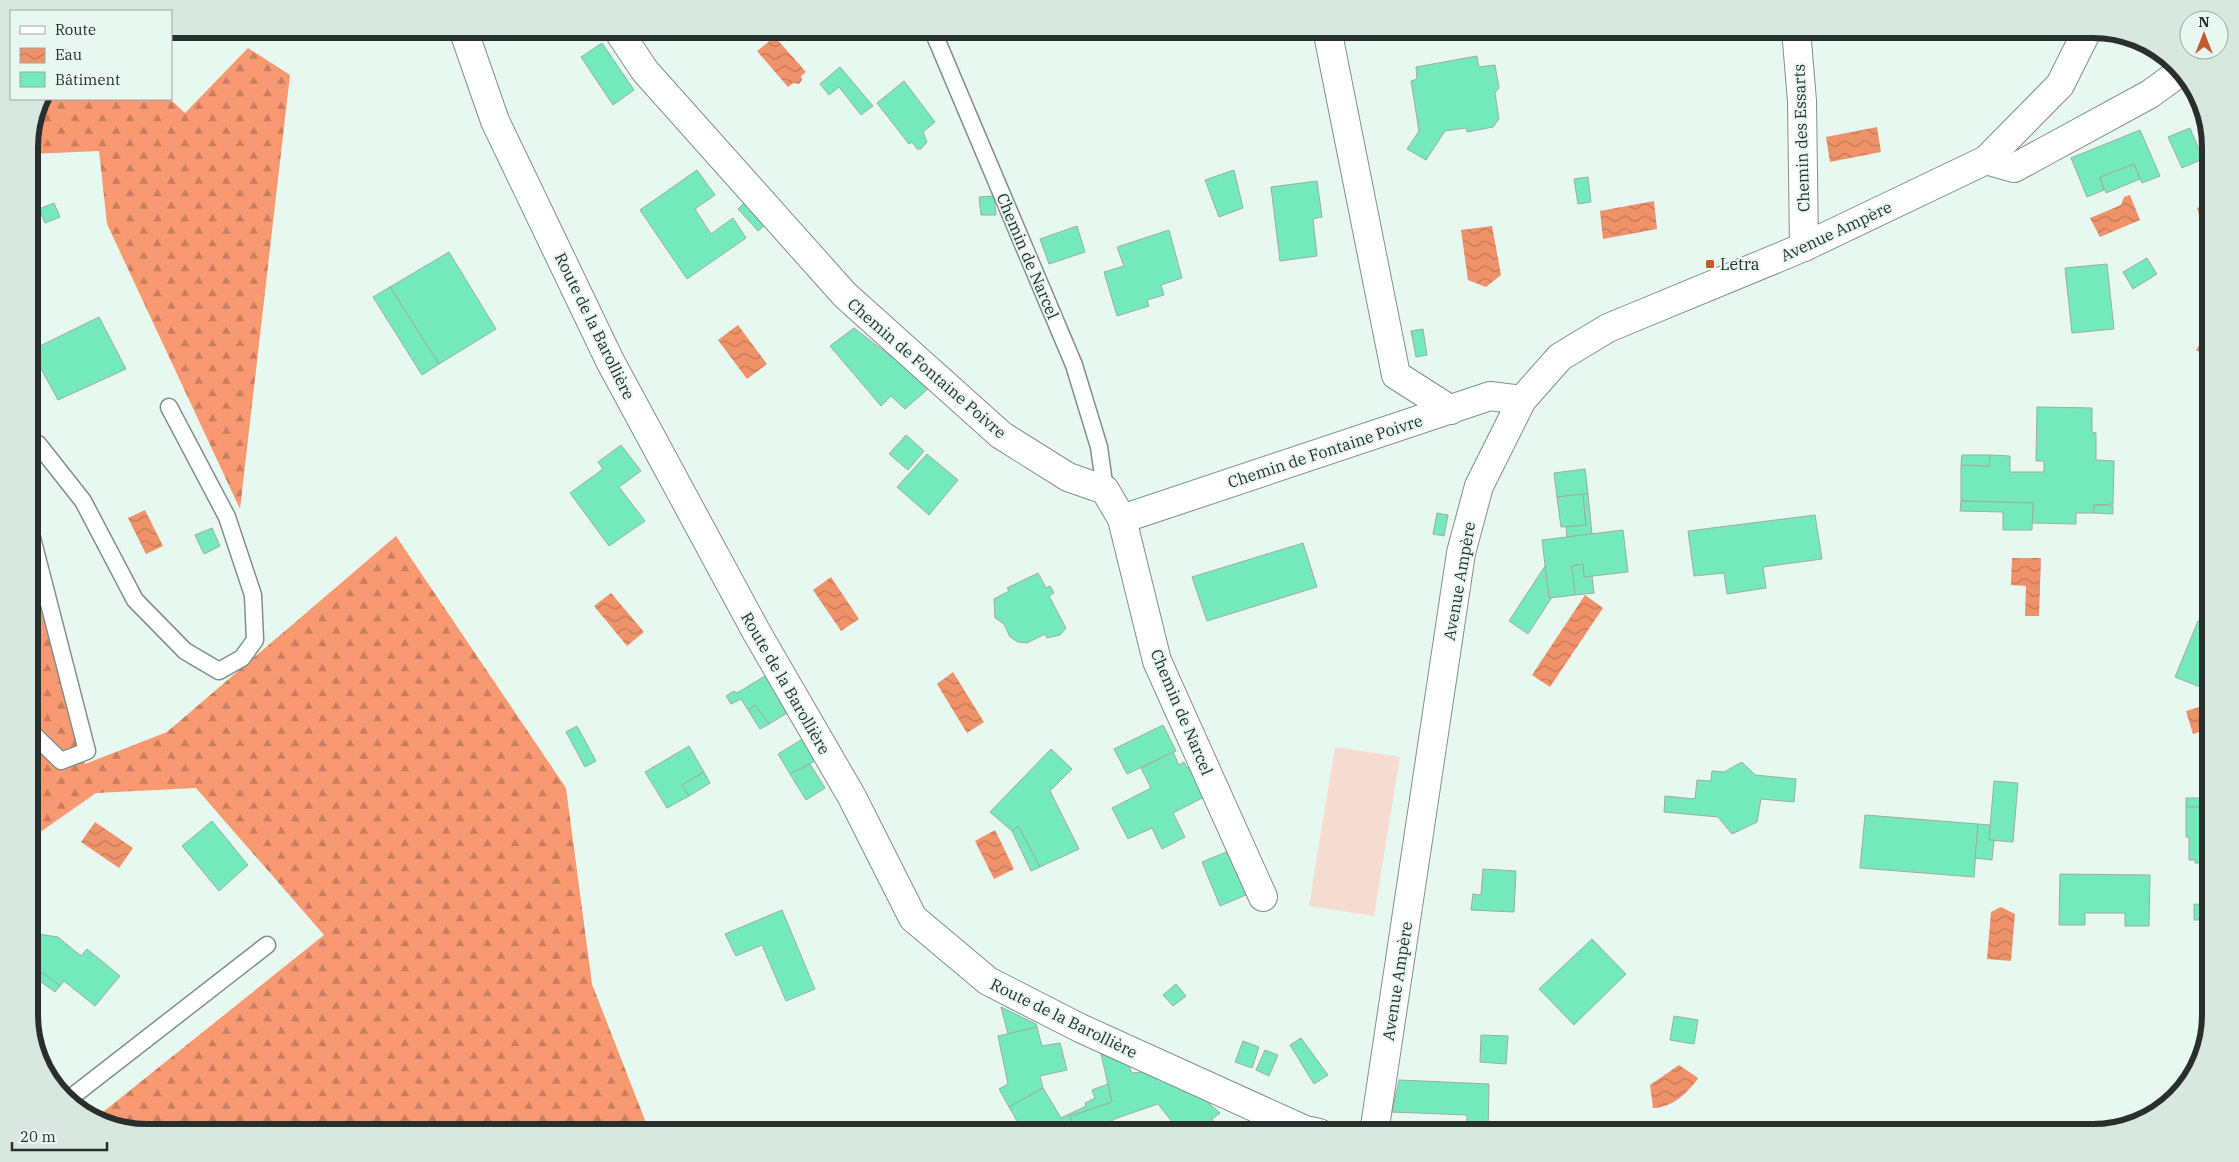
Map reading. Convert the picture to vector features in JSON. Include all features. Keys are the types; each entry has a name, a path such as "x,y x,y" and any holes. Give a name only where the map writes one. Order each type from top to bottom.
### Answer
{"street":[{"name":"Route de la Barollière","path":"466,38 496,121 610,361 757,633 852,797 913,918 988,981 1080,1028 1292,1124"},
{"name":"Chemin de Fontaine Poivre","path":"623,38 645,72 845,295 1000,435 1068,476 1105,490"},
{"path":"1329,38 1396,375 1451,410"},
{"name":"Chemin des Essarts","path":"1797,38 1802,100 1804,247"},
{"name":"Avenue Ampère","path":"1375,1124 1461,553 1479,486 1522,400 1560,357 1608,328 1804,247 1986,160 2060,85 2084,38"},
{"path":"1986,160 2014,168 2150,94 2175,75"},
{"name":"Chemin de Fontaine Poivre","path":"1122,519 1490,396 1522,400"},
{"path":"1105,490 1122,519"},
{"name":"Chemin de Narcel","path":"1122,519 1157,661 1263,897"}],"lane":[{"name":"Chemin de Narcel","path":"936,38 1074,365 1099,447 1105,490"},
{"path":"38,444 83,501 135,600 185,651 219,671 242,658 255,640 252,595 227,517 170,407"},
{"path":"38,561 87,751 60,761 38,739"},
{"path":"73,1096 266,946"}],"green space":[{"path":"248,48 290,75 240,509 107,224 99,151 38,154 38,132 48,100 171,100 185,113"},
{"path":"396,536 566,788 592,984 646,1124 132,1124 111,1119 100,1114 324,935 196,788 96,793 38,834 38,594 85,764 167,732"}],"shaded area":[{"path":"1335,747 1400,757 1374,916 1309,906"}],"water":[{"path":"776,38 806,72 801,76 802,80 799,84 793,83 788,87 757,51"},
{"path":"1877,127 1881,152 1830,162 1826,137"},
{"path":"2130,195 2140,220 2100,237 2090,218 2121,205 2124,197"},
{"path":"1654,201 1657,229 1603,239 1600,211"},
{"path":"2201,207 2201,222 2197,208"},
{"path":"1492,226 1501,275 1486,287 1468,280 1461,230"},
{"path":"738,325 767,364 747,379 718,340"},
{"path":"2201,342 2201,354 2196,350"},
{"path":"145,510 163,546 146,554 128,518"},
{"path":"2012,558 2041,558 2039,616 2025,616 2026,586 2011,585"},
{"path":"831,577 859,619 841,631 813,590"},
{"path":"611,593 644,632 627,646 594,606"},
{"path":"1585,595 1603,608 1550,687 1532,675"},
{"path":"953,672 984,722 967,733 937,684"},
{"path":"2202,706 2202,731 2193,734 2186,711"},
{"path":"95,822 133,848 119,868 81,842"},
{"path":"995,830 1014,869 994,879 975,841"},
{"path":"2001,907 2015,914 2011,961 1987,959 1991,912"},
{"path":"1679,1065 1698,1078 1697,1080 1688,1091 1673,1103 1653,1108 1650,1085"}],"building":[{"path":"602,43 634,90 613,105 581,57"},
{"path":"1477,56 1479,67 1495,65 1499,88 1495,93 1499,119 1493,127 1467,132 1466,128 1445,131 1426,160 1407,149 1419,131 1411,81 1417,79 1416,67"},
{"path":"840,67 873,106 861,115 839,87 829,95 820,84"},
{"path":"904,81 935,122 923,132 927,142 921,149 917,149 912,142 909,144 877,103"},
{"path":"2190,128 2201,154 2201,160 2182,168 2168,137"},
{"path":"2140,130 2160,176 2142,183 2134,164 2100,177 2104,190 2087,197 2071,158"},
{"path":"2134,164 2140,179 2106,193 2100,177"},
{"path":"697,170 715,195 695,209 711,234 733,218 746,238 687,279 640,210"},
{"path":"1234,170 1243,208 1219,217 1205,180"},
{"path":"1588,177 1591,202 1578,204 1574,179"},
{"path":"1317,181 1322,217 1313,219 1317,256 1280,261 1271,187"},
{"path":"994,196 996,215 981,215 979,197"},
{"path":"746,201 766,224 758,231 738,209"},
{"path":"54,203 60,217 45,223 39,209"},
{"path":"1077,226 1085,252 1049,264 1040,239"},
{"path":"1169,230 1182,278 1161,285 1164,295 1147,300 1149,306 1117,316 1104,272 1124,266 1117,247"},
{"path":"449,252 496,329 439,364 390,287"},
{"path":"2147,258 2157,274 2133,289 2123,272"},
{"path":"2107,264 2114,329 2072,333 2065,268"},
{"path":"390,287 439,364 422,375 373,297"},
{"path":"99,317 126,369 58,400 38,365 38,341 40,346"},
{"path":"854,328 893,358 895,357 909,372 911,370 930,387 905,409 891,396 881,406 830,346"},
{"path":"1423,329 1427,355 1416,357 1411,331"},
{"path":"2037,407 2092,408 2092,432 2096,433 2096,460 2114,461 2113,504 2094,505 2094,513 2076,513 2076,524 2032,523 2033,503 1961,501 1961,465 1989,466 1990,455 2010,456 2010,472 2044,472 2044,461 2036,461"},
{"path":"906,435 924,451 908,470 889,454"},
{"path":"621,445 641,471 619,487 645,521 609,546 570,493 603,469 598,462"},
{"path":"927,454 958,480 929,515 897,487"},
{"path":"1962,455 1990,455 1989,466 1961,465"},
{"path":"1585,469 1588,494 1557,497 1554,473"},
{"path":"1583,494 1586,525 1561,527 1557,497"},
{"path":"1583,494 1588,494 1592,534 1567,537 1566,527 1586,525"},
{"path":"1961,501 2033,503 2032,530 2003,530 2003,512 1960,511"},
{"path":"2094,505 2113,505 2113,514 2094,513"},
{"path":"1437,513 1448,515 1444,536 1433,534"},
{"path":"1815,515 1822,559 1763,567 1766,588 1727,594 1724,573 1694,576 1688,531"},
{"path":"212,528 220,546 204,554 195,535"},
{"path":"1623,530 1628,572 1584,577 1583,564 1572,566 1575,595 1549,598 1542,540"},
{"path":"1303,543 1317,587 1207,621 1192,577"},
{"path":"1583,564 1584,577 1592,576 1594,593 1575,595 1572,566"},
{"path":"1545,566 1549,598 1552,597 1528,634 1509,621"},
{"path":"1038,573 1046,588 1050,586 1054,593 1049,596 1066,628 1060,635 1047,638 1045,634 1027,643 1018,642 1010,637 1004,624 995,618 994,599 1009,591 1007,588"},
{"path":"2202,620 2202,688 2175,677 2198,621"},
{"path":"765,676 789,712 769,724 755,705 748,710 741,699 731,704 726,696 734,691 737,693"},
{"path":"755,705 769,724 760,729 748,710"},
{"path":"1163,725 1176,751 1127,774 1114,749"},
{"path":"577,726 596,761 585,767 566,732"},
{"path":"804,738 817,760 790,774 778,754"},
{"path":"689,746 704,772 682,785 689,796 667,808 645,772"},
{"path":"1051,749 1072,769 1050,791 1079,849 1040,867 1018,826 1012,831 990,812"},
{"path":"1173,752 1179,765 1184,762 1187,768 1194,765 1208,795 1173,813 1185,837 1162,849 1152,828 1128,839 1112,808 1151,788 1141,768"},
{"path":"1742,762 1755,775 1796,779 1794,802 1761,799 1757,822 1732,834 1718,817 1664,812 1665,796 1695,799 1697,780 1711,781 1712,771 1724,772"},
{"path":"810,764 825,788 806,800 790,774"},
{"path":"704,772 710,783 689,796 682,785"},
{"path":"1994,781 2018,783 2013,842 1989,840"},
{"path":"2186,798 2202,798 2202,807 2186,807"},
{"path":"2186,807 2202,807 2202,863 2195,863 2195,860 2189,860 2189,837 2186,837"},
{"path":"1865,815 1978,824 1974,877 1860,868"},
{"path":"212,821 248,865 219,891 182,846"},
{"path":"1978,824 1990,825 1989,840 1994,840 1992,860 1975,858"},
{"path":"1018,826 1040,867 1031,871 1012,831"},
{"path":"1231,850 1248,894 1220,906 1202,862"},
{"path":"1483,869 1516,871 1514,912 1471,910 1473,894 1481,895"},
{"path":"2060,874 2150,875 2149,926 2125,926 2125,913 2085,913 2085,925 2059,925"},
{"path":"2194,904 2202,904 2202,920 2194,920"},
{"path":"782,910 815,989 786,1001 762,945 736,956 725,934"},
{"path":"38,934 58,937 81,956 87,949 120,976 95,1006 64,981 60,986 42,972 38,978"},
{"path":"1592,939 1626,974 1574,1025 1539,989"},
{"path":"42,972 60,986 55,992 38,980"},
{"path":"1176,984 1186,996 1173,1006 1163,995"},
{"path":"1001,1007 1036,1024 1037,1027 1008,1034"},
{"path":"1674,1016 1698,1020 1694,1044 1670,1040"},
{"path":"1037,1027 1042,1046 1060,1043 1067,1070 1040,1076 1043,1088 1009,1107 999,1089 1008,1084 998,1036"},
{"path":"1481,1035 1508,1036 1506,1064 1480,1062"},
{"path":"1301,1038 1328,1075 1314,1084 1290,1045"},
{"path":"1243,1041 1259,1047 1252,1068 1235,1062"},
{"path":"1265,1050 1278,1055 1269,1076 1256,1070"},
{"path":"1101,1054 1129,1066 1132,1073 1142,1072 1204,1099 1220,1113 1212,1119 1215,1124 1174,1124 1158,1104 1117,1118 1106,1124 1072,1124 1070,1116 1112,1102"},
{"path":"1399,1080 1489,1084 1488,1124 1467,1124 1467,1115 1392,1112"},
{"path":"1108,1084 1112,1102 1070,1116 1072,1124 1019,1124 1009,1107 1043,1088 1061,1118 1086,1106 1085,1103 1095,1098 1092,1090"}],"place":[{"name":"Letra","path":"1710,264"}]}
